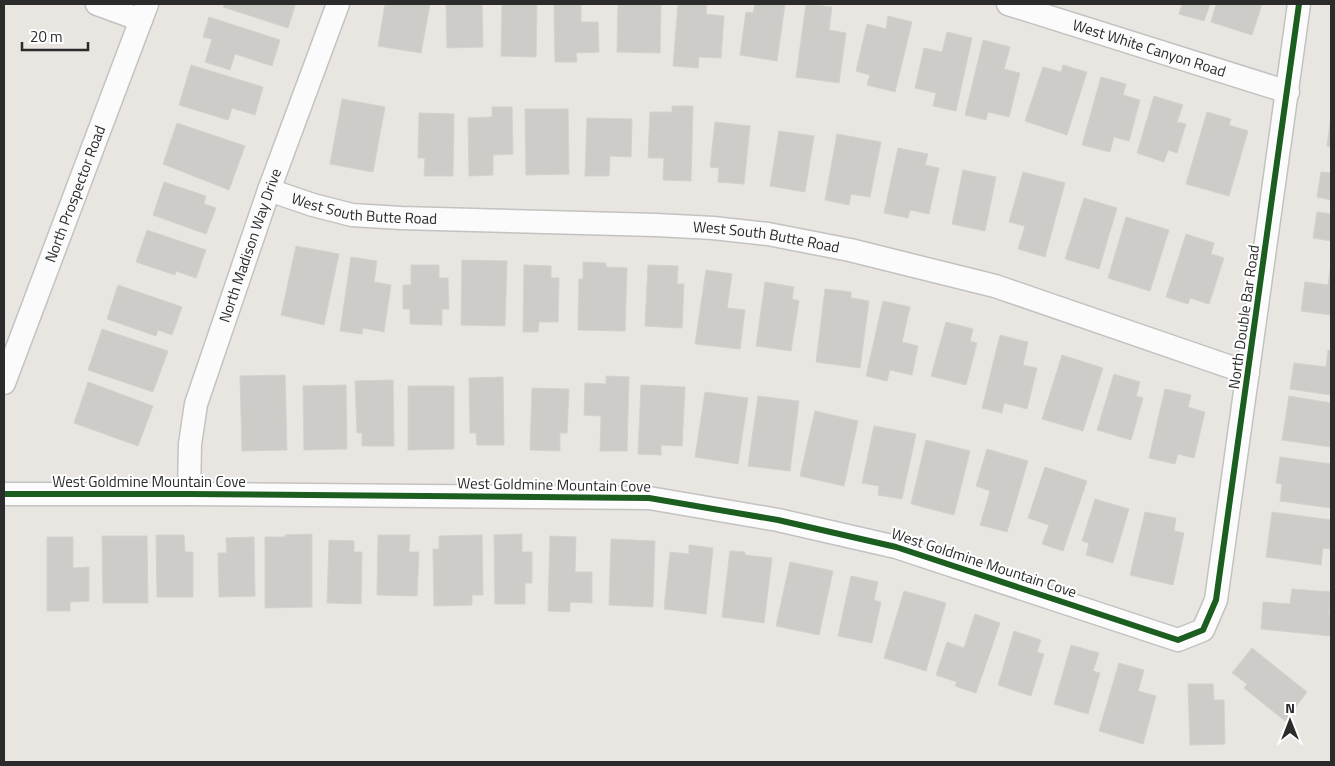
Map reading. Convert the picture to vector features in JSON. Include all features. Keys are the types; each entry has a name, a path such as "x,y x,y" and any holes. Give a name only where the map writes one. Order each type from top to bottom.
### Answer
{"street":[{"path":"97,4 144,12"},
{"name":"North Madison Way Drive","path":"189,494 190,444 196,404 270,190 338,4"},
{"name":"West White Canyon Road","path":"1008,4 1288,92"},
{"name":"North Double Bar Road","path":"1203,630 1216,600 1299,4"},
{"name":"North Prospector Road","path":"4,383 144,12"},
{"name":"West South Butte Road","path":"270,190 313,205 352,215 656,225 713,228 768,234 840,248 995,286 1248,373"},
{"name":"West Goldmine Mountain Cove","path":"4,494 649,498 778,520 896,547 1178,640 1203,630"}],"building":[{"path":"225,4 295,4 295,6 288,28 223,7"},
{"path":"385,4 430,4 421,53 378,46"},
{"path":"446,4 482,4 483,47 447,48"},
{"path":"502,4 537,4 536,57 501,56"},
{"path":"554,4 581,4 581,22 598,22 599,52 576,53 577,62 555,62"},
{"path":"618,4 661,4 660,53 617,52"},
{"path":"678,4 707,4 706,14 724,16 721,58 699,57 698,68 673,66"},
{"path":"755,4 785,4 777,61 740,55 746,12 753,13"},
{"path":"806,4 832,7 829,30 846,33 839,83 796,77"},
{"path":"1182,4 1210,4 1204,21 1179,14"},
{"path":"1216,4 1262,4 1252,35 1211,22"},
{"path":"888,16 912,22 895,92 867,85 870,75 856,71 867,24 886,29"},
{"path":"209,17 280,40 272,66 235,54 230,70 205,62 212,39 203,37"},
{"path":"947,32 972,38 956,111 933,106 936,93 915,88 924,48 942,52"},
{"path":"983,40 1010,47 1004,69 1020,73 1009,117 988,112 986,120 965,115"},
{"path":"191,65 263,87 255,115 232,108 228,120 179,105"},
{"path":"1063,65 1087,72 1067,135 1025,121 1043,67 1061,72"},
{"path":"1101,77 1126,84 1123,95 1140,100 1129,141 1114,137 1110,152 1082,145"},
{"path":"1154,96 1183,105 1177,122 1186,124 1177,153 1168,150 1164,162 1137,153"},
{"path":"342,99 385,107 373,172 330,164"},
{"path":"672,106 693,106 691,181 663,180 664,158 648,158 650,112 672,112"},
{"path":"492,107 512,107 513,154 493,155 493,175 469,176 468,118 492,117"},
{"path":"525,109 568,109 569,174 526,175"},
{"path":"1207,112 1231,119 1229,125 1248,131 1229,196 1186,184"},
{"path":"419,113 454,114 453,176 424,176 425,158 418,158"},
{"path":"1331,116 1331,147 1327,146"},
{"path":"587,118 632,119 631,157 610,156 609,176 585,176"},
{"path":"715,122 750,126 744,184 718,182 719,168 710,167"},
{"path":"177,123 245,146 229,190 163,164"},
{"path":"779,131 814,136 805,192 770,186"},
{"path":"837,134 881,142 870,197 851,194 849,205 825,200"},
{"path":"898,148 928,154 925,165 939,168 929,214 910,210 908,218 884,213"},
{"path":"963,170 996,177 985,231 952,224"},
{"path":"1023,172 1065,183 1045,257 1018,249 1025,226 1009,222"},
{"path":"1321,172 1331,173 1331,200 1317,197"},
{"path":"164,182 206,196 204,204 216,208 206,234 153,215"},
{"path":"1084,198 1117,208 1099,269 1065,259"},
{"path":"1317,212 1331,214 1331,241 1313,238"},
{"path":"1126,217 1169,230 1150,291 1108,278"},
{"path":"147,230 206,250 196,278 176,271 175,275 136,262"},
{"path":"1186,234 1214,243 1211,254 1224,258 1209,304 1190,298 1188,304 1166,297"},
{"path":"296,246 339,254 324,325 281,315"},
{"path":"351,257 377,261 374,282 391,285 384,332 363,328 362,334 340,331"},
{"path":"462,260 507,261 505,326 461,325"},
{"path":"583,262 606,263 606,267 627,268 625,331 578,330 579,279 583,279"},
{"path":"411,265 439,265 439,278 448,278 449,309 442,309 442,325 410,324 410,309 403,309 403,285 411,285"},
{"path":"524,265 551,266 551,278 559,278 558,322 539,322 538,332 523,332"},
{"path":"648,265 678,266 677,284 684,284 682,328 645,326"},
{"path":"1330,269 1331,315 1301,311 1305,282 1328,285"},
{"path":"706,270 732,274 727,308 745,310 740,349 695,344"},
{"path":"765,282 794,287 792,299 799,301 791,351 756,346"},
{"path":"118,285 182,307 172,335 158,330 156,336 107,319"},
{"path":"825,289 851,292 851,298 869,301 860,368 816,362"},
{"path":"883,301 910,307 902,342 918,346 912,375 890,370 887,381 866,376"},
{"path":"946,322 973,329 970,341 977,343 966,385 931,376"},
{"path":"102,329 168,351 153,392 88,370"},
{"path":"1000,335 1028,342 1023,365 1037,368 1027,409 1004,403 1002,413 982,408"},
{"path":"1328,350 1331,351 1331,395 1290,389 1294,363 1326,367"},
{"path":"1062,355 1103,368 1083,431 1042,419"},
{"path":"1114,374 1140,382 1136,396 1143,398 1131,440 1097,430"},
{"path":"285,375 287,450 242,451 240,376"},
{"path":"606,376 629,377 627,451 600,451 601,416 584,415 585,383 606,384"},
{"path":"503,377 504,445 477,445 476,433 470,433 469,378"},
{"path":"393,380 394,446 362,446 362,433 357,433 355,381"},
{"path":"88,382 153,406 138,446 74,423"},
{"path":"346,385 347,449 304,450 303,386"},
{"path":"641,385 685,387 682,446 661,445 661,455 638,454"},
{"path":"408,386 454,386 454,449 408,450"},
{"path":"532,388 569,389 567,433 560,433 560,451 530,450"},
{"path":"1165,389 1191,395 1188,407 1205,412 1194,458 1178,454 1175,464 1149,458"},
{"path":"705,392 748,398 738,464 695,457"},
{"path":"758,396 799,401 790,471 748,466"},
{"path":"1289,396 1331,403 1331,447 1282,440"},
{"path":"815,411 858,421 844,486 800,476"},
{"path":"874,426 916,434 902,499 878,495 879,486 862,483"},
{"path":"926,440 970,451 954,515 911,504"},
{"path":"987,449 1028,461 1007,532 980,525 990,491 976,486"},
{"path":"1280,457 1331,464 1331,508 1280,501 1282,484 1276,483"},
{"path":"1045,467 1087,481 1063,551 1042,544 1049,525 1028,518"},
{"path":"1095,499 1129,509 1113,563 1086,555 1089,543 1082,541"},
{"path":"1145,512 1176,518 1174,531 1184,533 1173,585 1130,575"},
{"path":"1272,512 1331,520 1331,549 1323,548 1321,565 1266,557"},
{"path":"312,534 312,607 265,608 265,537"},
{"path":"522,534 522,552 532,552 532,583 525,583 525,604 495,604 494,535"},
{"path":"156,535 184,535 185,552 193,552 193,597 157,597"},
{"path":"378,535 410,535 409,552 419,552 417,596 377,595"},
{"path":"482,535 483,595 472,595 472,605 434,606 433,549 439,549 439,536"},
{"path":"102,536 147,536 148,603 103,603"},
{"path":"550,536 576,537 575,572 592,572 592,603 570,602 570,612 548,611"},
{"path":"47,537 73,537 73,568 89,567 89,601 70,602 70,611 47,611"},
{"path":"254,537 255,596 219,597 218,553 227,553 226,538"},
{"path":"611,539 655,541 653,607 609,605"},
{"path":"329,540 354,541 354,552 362,552 361,604 327,603"},
{"path":"689,545 713,548 706,614 664,609 670,552 689,554"},
{"path":"730,551 772,558 764,623 722,617"},
{"path":"790,562 833,571 819,635 776,626"},
{"path":"851,576 878,582 874,600 881,602 872,643 838,636"},
{"path":"1292,589 1331,592 1329,614 1331,615 1331,636 1261,629 1263,602 1290,604"},
{"path":"904,591 946,603 926,671 884,658"},
{"path":"975,614 1000,623 976,693 955,686 957,682 936,675 947,642 964,648"},
{"path":"1014,631 1041,640 1037,652 1044,654 1031,696 998,685"},
{"path":"1071,645 1099,653 1093,671 1100,673 1088,714 1054,704"},
{"path":"1252,648 1307,692 1285,721 1244,688 1247,684 1232,673"},
{"path":"1119,663 1144,670 1138,691 1156,696 1143,744 1099,731"},
{"path":"1188,684 1213,684 1214,700 1224,700 1225,744 1190,745"}],"cycle path":[{"path":"4,494 649,498 778,520 896,547 1178,640 1203,630 1216,600 1299,4"}]}
